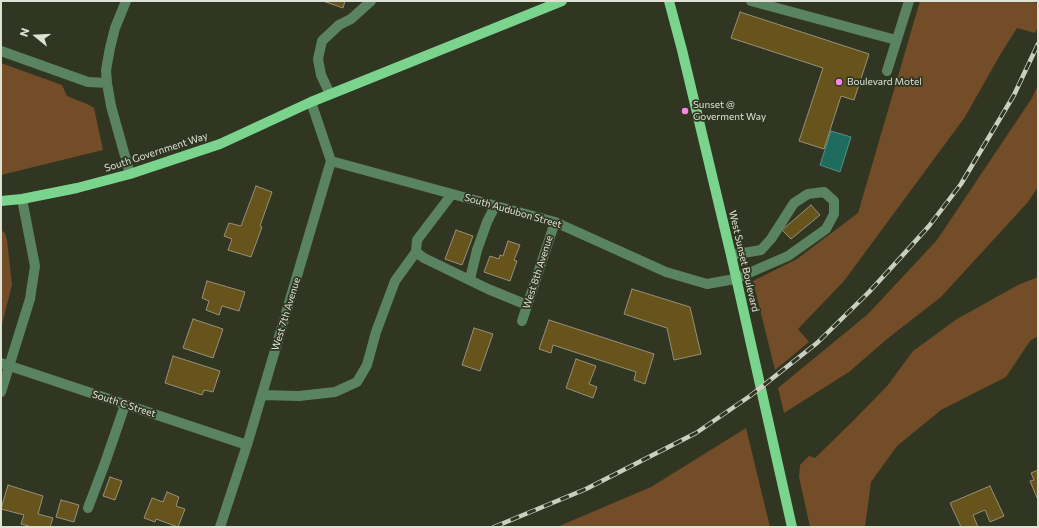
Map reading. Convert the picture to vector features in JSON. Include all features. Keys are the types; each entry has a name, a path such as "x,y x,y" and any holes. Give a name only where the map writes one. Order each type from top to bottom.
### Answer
{"main road":[{"name":"South Government Way","path":"1,201 22,199 77,188 130,174 220,144 330,94 562,1"},
{"name":"West Sunset Boulevard","path":"668,1 682,50 731,255 735,279 756,364 792,527"}],"street":[{"path":"126,1 115,28 106,70 111,106 130,174"},
{"path":"330,94 321,75 318,59 322,41 338,25 351,19 371,1"},
{"path":"751,1 896,40"},
{"path":"887,71 909,1"},
{"path":"1,51 88,82 107,83"},
{"path":"311,102 331,161"},
{"name":"South Audubon Street","path":"331,161 555,222 666,272 707,284 735,279 788,256 826,230 834,214 834,201 824,192 808,194 794,203 771,239 761,250 731,255"},
{"name":"West 7th Avenue","path":"220,527 247,445 331,161"},
{"path":"262,395 299,396 335,392 357,382 367,365 376,332 395,281 416,252 417,240 452,194"},
{"path":"1,392 5,365 30,299 35,266 22,199"},
{"path":"470,279 477,250 487,222 495,206"},
{"name":"West 8th Avenue","path":"522,321 555,222"},
{"path":"416,252 424,258 488,289 527,305"},
{"name":"South C Street","path":"5,365 247,445"},
{"path":"88,508 126,405"}],"shaded area":[{"path":"920,1 1026,1 1038,3 1038,27 1035,33 1017,28 965,117 844,281 798,329 809,342 775,370 753,281 797,259 858,213"},
{"path":"1,63 62,85 67,96 94,108 103,150 1,175"},
{"path":"1038,85 1038,187 1028,202 941,297 887,339 849,372 784,413 778,388 868,314 937,240 1032,98"},
{"path":"1,230 5,233 7,240 12,285 1,328"},
{"path":"1038,277 1038,336 1030,341 1006,377 941,410 897,446 871,482 865,527 810,527 799,477 800,465 809,456 815,458 853,421 888,385 913,351 957,319 1018,285"},
{"path":"746,428 770,527 557,527 651,487"}],"water":[{"path":"831,131 851,137 840,172 820,165"}],"building":[{"path":"323,1 345,1 343,8"},
{"name":"Boulevard Motel","path":"740,12 869,54 854,100 841,96 824,149 799,141 823,68 731,38"},
{"path":"256,186 272,192 260,226 262,227 251,257 228,250 232,239 224,236 229,223 241,226"},
{"path":"811,205 820,215 791,239 782,230"},
{"path":"456,230 473,236 462,265 445,259"},
{"path":"508,241 520,245 514,260 517,261 510,281 484,272 490,256 499,259 500,255 503,256"},
{"path":"207,281 245,292 239,311 222,306 219,315 206,310 209,301 202,298"},
{"path":"632,289 690,307 701,354 674,360 667,328 624,314"},
{"path":"193,319 223,329 213,358 183,348"},
{"path":"549,320 654,354 645,384 634,380 636,372 553,345 551,353 539,349"},
{"path":"474,328 493,334 480,371 462,365"},
{"path":"173,356 220,371 213,392 204,390 202,395 165,383"},
{"path":"576,359 596,366 589,384 597,387 593,398 566,388"},
{"path":"1038,470 1038,500 1030,481 1034,480 1031,473"},
{"path":"110,477 122,481 115,500 103,496"},
{"path":"8,485 43,496 38,514 53,518 50,527 32,527 21,524 24,515 1,509"},
{"path":"990,486 1004,516 990,522 985,510 973,515 978,527 961,527 950,503"},
{"path":"167,492 179,497 176,506 185,509 178,527 156,519 155,522 144,518 152,498 163,502"},
{"path":"61,500 79,505 74,522 56,517"}],"railway":[{"path":"494,527 586,489 696,433 750,396 817,343 869,292 902,256 929,226 961,184 1014,95 1038,44"}],"place":[{"name":"Boulevard Motel","path":"839,82"},
{"name":"Sunset @ Goverment Way","path":"685,111"}]}
